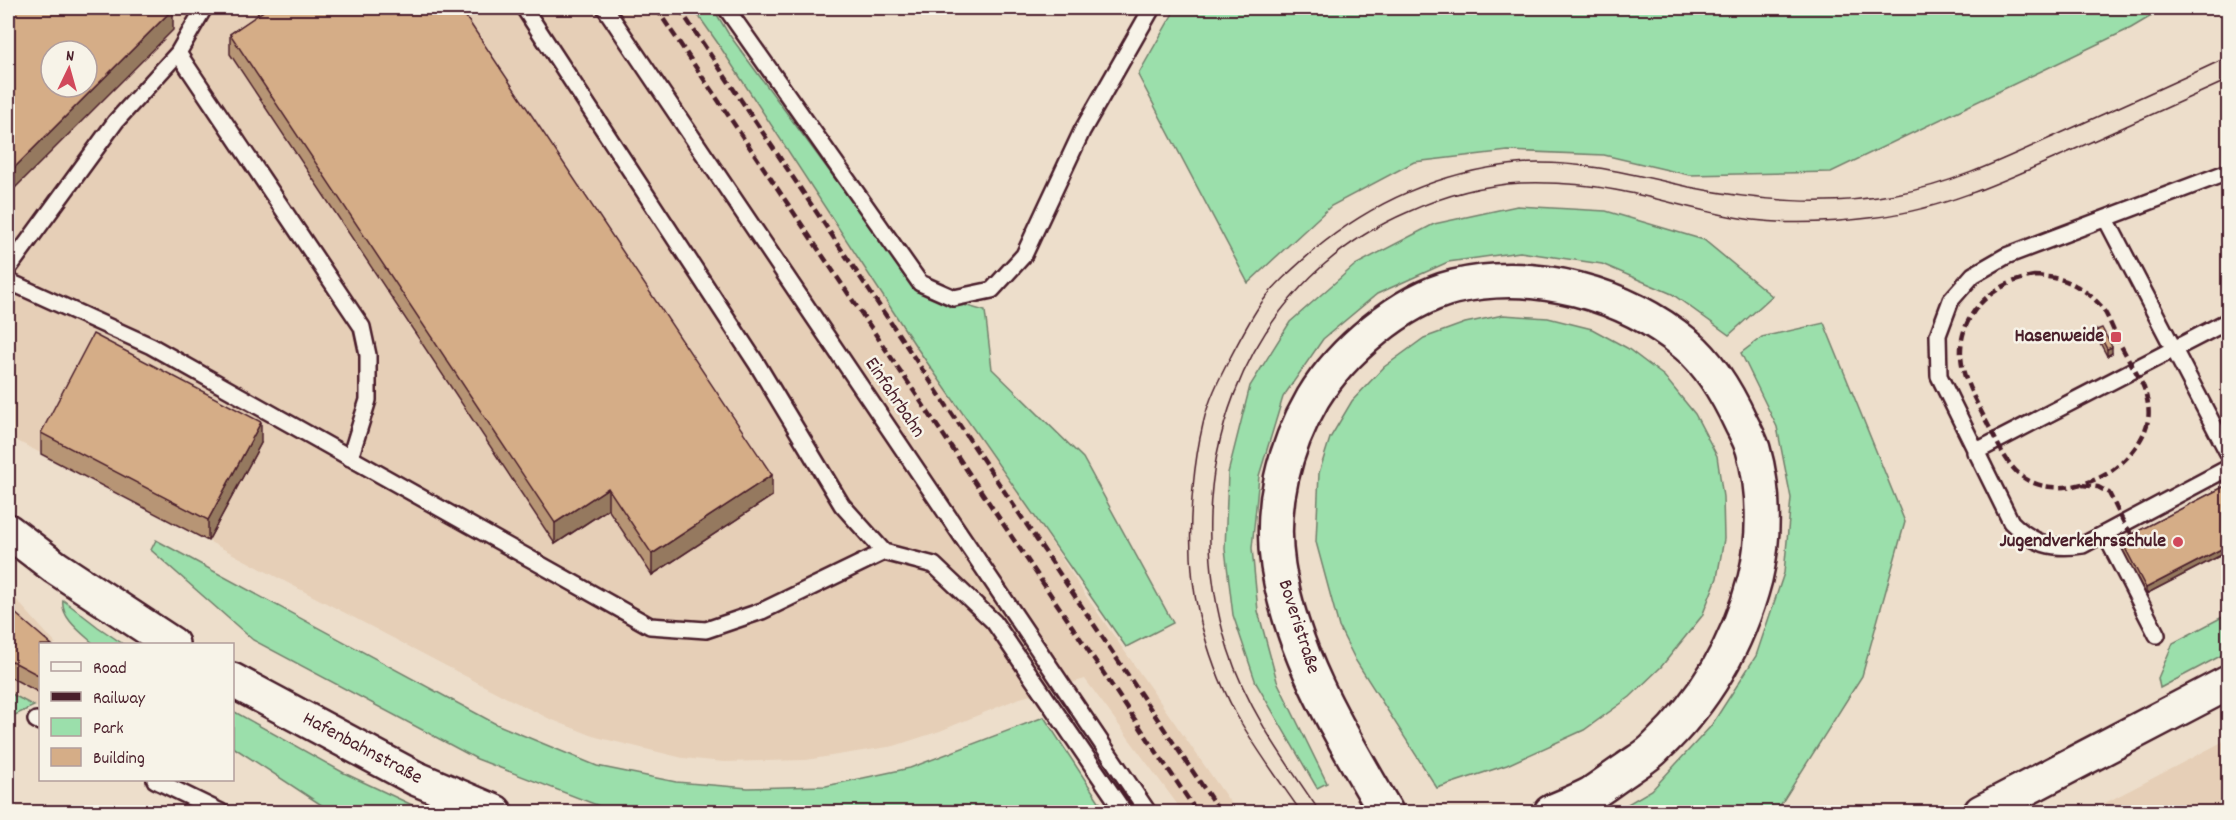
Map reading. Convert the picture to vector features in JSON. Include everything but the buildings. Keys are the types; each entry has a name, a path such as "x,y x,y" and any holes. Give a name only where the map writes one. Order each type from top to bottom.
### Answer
{"main road":[{"name":"Boveristraße","path":"1386,813 1337,728 1303,655 1288,611 1278,564 1276,508 1284,466 1297,426 1323,382 1364,337 1413,304 1453,287 1501,282 1550,283 1600,295 1647,317 1689,346 1728,396 1753,448 1763,505 1759,561 1746,612 1729,652 1698,701 1654,749 1590,794 1551,813"},
{"path":"8,531 56,567 169,643"},
{"name":"Hafenbahnstraße","path":"234,681 415,778 495,813"},
{"path":"1981,813 2229,683"}],"lane":[{"path":"8,268 116,121 178,53 204,8"},
{"path":"524,8 757,364 842,505 884,552 934,565 994,622 1124,813"},
{"name":"Einfahrbahn","path":"605,8 1148,813"},
{"path":"726,8 920,283 954,298 992,290 1024,255 1082,131 1152,8"},
{"path":"178,53 362,327 368,355 368,400 350,458"},
{"path":"2229,172 2006,256 1974,275 1951,300 1938,335 1939,376 2011,522 2025,536 2045,545 2067,548 2083,545 2229,468"},
{"path":"2106,219 2229,453"},
{"path":"8,281 151,346 650,626 706,630 762,611 884,552"},
{"path":"1975,452 2229,321"},
{"path":"2105,534 2157,635"},
{"path":"157,781 221,813"}],"shaded area":[{"path":"8,8 693,8 917,348 1237,812 1183,812 1085,679 1017,699 940,731 894,746 806,760 724,762 683,758 596,737 550,719 8,436"},
{"path":"8,592 55,643 39,643 39,708 8,692"},
{"path":"2228,739 2228,812 2088,812"}],"green space":[{"path":"693,8 713,8 728,33 918,292 985,311 992,369 1083,458 1173,623 1126,647 917,348"},
{"path":"1176,8 2165,8 2131,28 1831,172 1689,175 1604,155 1508,151 1414,162 1331,206 1248,283 1138,75"},
{"path":"1517,206 1606,211 1704,240 1772,296 1729,335 1672,294 1602,264 1520,252 1448,262 1377,294 1323,339 1283,397 1259,476 1252,548 1258,611 1277,681 1327,783 1317,788 1256,683 1233,615 1225,549 1228,473 1250,386 1290,322 1355,265 1434,224"},
{"path":"1503,315 1548,318 1592,329 1627,348 1664,376 1695,414 1717,456 1723,497 1724,539 1717,578 1702,616 1661,667 1630,697 1584,730 1507,765 1437,788 1356,661 1339,627 1316,542 1319,473 1330,438 1352,401 1384,367 1424,338 1465,323"},
{"path":"1824,323 1905,522 1862,676 1776,812 1614,812 1652,790 1711,726 1756,656 1784,573 1791,498 1777,427 1741,353 1762,337"},
{"path":"156,540 496,724 597,766 676,782 748,788 826,786 910,768 1044,717 1106,812 615,812 477,759 253,640 151,550"},
{"path":"63,600 122,643 93,643 68,619"},
{"path":"2228,614 2228,652 2160,688 2158,678 2173,643"},
{"path":"8,692 34,706 13,716 8,714"},
{"path":"234,712 344,773 427,812 336,812 323,806 234,748"}],"tram line":[{"path":"1301,812 1242,725 1214,665 1196,599 1192,568 1191,519 1194,479 1203,424 1218,382 1245,329 1262,302 1313,251 1359,218 1408,192 1460,174 1516,164 1582,166 1715,192 1766,199 1818,201 1896,194 1938,184 2001,160 2228,57"},
{"path":"1320,812 1268,734 1245,693 1236,671 1228,649 1214,584 1210,519 1217,455 1234,394 1262,338 1301,287 1349,245 1408,212 1435,201 1477,189 1521,183 1568,184 1603,188 1718,214 1769,222 1832,221 1903,213 1952,200 2001,182 2228,80"}],"railway":[{"path":"656,8 1197,812"},
{"path":"679,8 1220,812"},
{"path":"2034,276 2073,284 2099,304 2144,388 2148,404 2149,416 2146,426 2141,439 2129,456 2109,473 2069,487 2041,485 2029,481 2018,473 2000,448 1973,396 1962,363 1961,344 1965,328 1973,312 1999,289 2015,281 2034,276"},
{"path":"2082,485 2098,487 2109,493 2124,523 2141,548"}],"place":[{"name":"Hasenweide","path":"2116,337"},
{"name":"Jugendverkehrsschule","path":"2178,542"}]}
